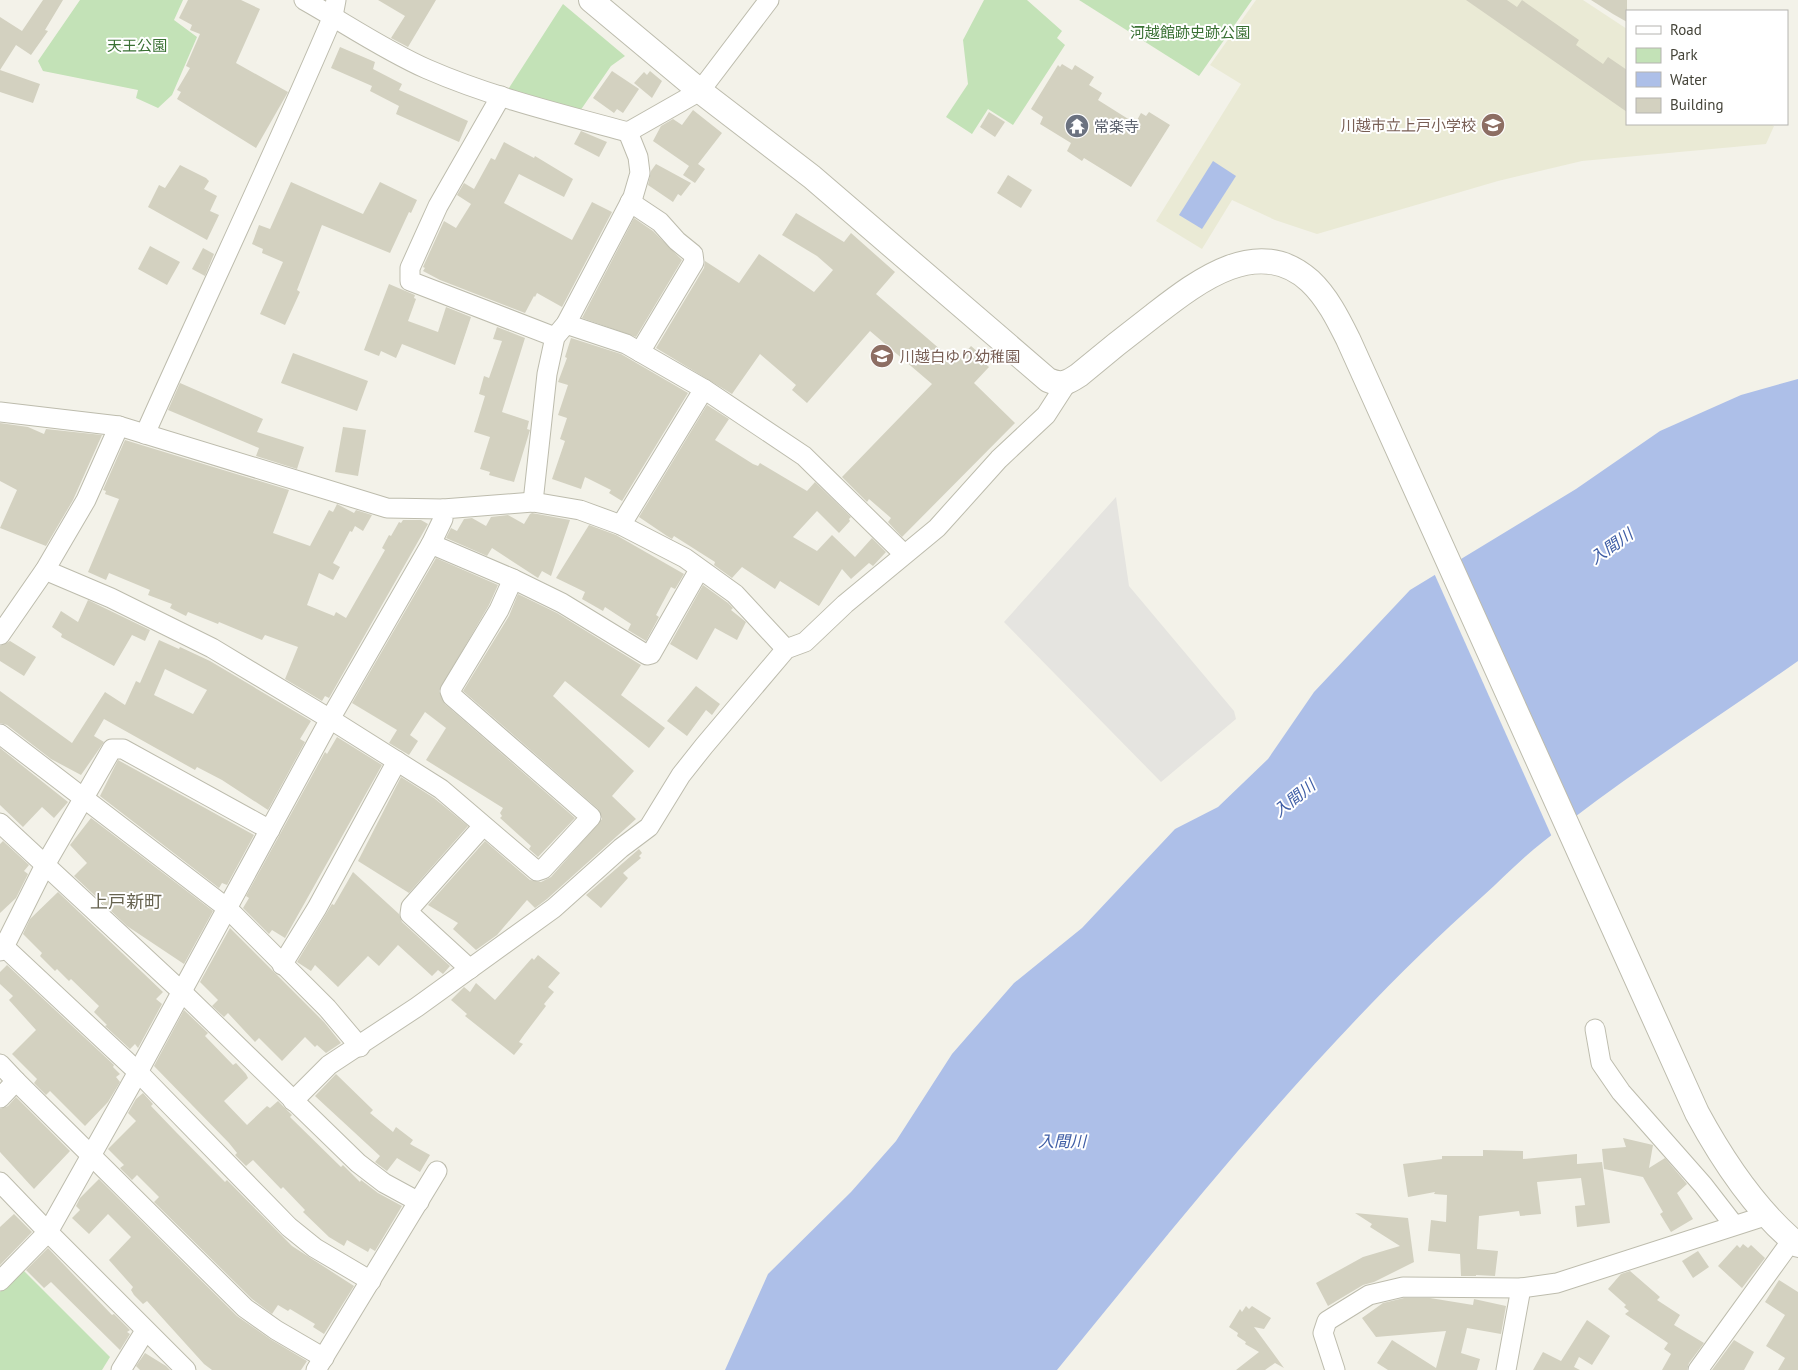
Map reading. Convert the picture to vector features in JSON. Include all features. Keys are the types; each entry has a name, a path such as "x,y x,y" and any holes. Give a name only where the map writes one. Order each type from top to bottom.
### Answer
{"street":[{"path":"304,0 334,8 397,54 429,70 501,96 628,132 700,92 769,0"},
{"path":"591,0 700,92 812,177 952,295 1048,380 1058,384 1066,384"},
{"path":"145,434 217,272 271,160 334,8"},
{"path":"501,96 438,206 410,268 410,281 560,331 615,340 640,352 704,389 804,456 904,554"},
{"path":"534,502 547,374 560,331 630,202 640,172 638,156 628,132"},
{"path":"630,202 660,222 677,241 693,254 694,262 640,352"},
{"path":"293,1102 329,1065 360,1046 554,908 621,848 649,827 692,760 786,649 805,642 904,554 937,528 999,459 1046,415 1066,384 1173,300 1218,271 1247,262 1266,261 1293,270 1311,282 1335,312 1697,1113 1731,1170 1768,1215 1795,1243 1698,1370"},
{"path":"621,525 704,389"},
{"path":"0,412 119,426 388,508 443,509 534,502 580,510 621,525 685,558 699,570 736,594 786,649"},
{"path":"0,635 45,570 86,500 119,426"},
{"path":"0,1281 48,1232 138,1072 330,719 431,544 443,519 443,509"},
{"path":"431,544 513,579 562,603 647,655 651,654 699,570"},
{"path":"45,570 111,598 212,648 330,719 441,789 482,826 537,871 543,869 591,817 452,696 450,691 499,610 513,579"},
{"path":"0,734 227,908 327,1008 360,1046"},
{"path":"270,830 123,749 112,749 82,798 1,947 138,1072 289,1228 323,1254 371,1281"},
{"path":"282,965 317,908 397,761"},
{"path":"0,823 181,991 358,1164 384,1183 418,1202"},
{"path":"470,969 410,914 410,907 482,826"},
{"path":"1595,1029 1601,1064 1621,1092 1703,1185 1734,1226"},
{"path":"0,1064 16,1082 246,1308 320,1364 437,1171"},
{"path":"0,1098 16,1082"},
{"path":"0,1182 145,1331 186,1370"},
{"path":"1335,1370 1323,1333 1327,1321 1369,1295 1403,1287 1520,1288 1557,1283 1768,1215"},
{"path":"1506,1370 1520,1288"},
{"path":"121,1370 145,1331"}],"shaded area":[{"name":"川越市立上戸小学校","path":"1256,0 1583,0 1626,28 1626,125 1774,126 1766,144 1582,161 1498,181 1317,234 1275,220 1232,200 1202,249 1156,221 1241,84 1210,65"},
{"path":"1116,497 1129,586 1234,711 1236,719 1161,782 1004,622"}],"green space":[{"name":"天王公園","path":"80,0 183,0 174,20 197,37 172,95 158,108 136,98 138,90 43,71 38,61"},
{"path":"984,0 1027,0 1062,31 1057,38 1065,45 1013,125 988,109 972,134 946,117 968,84 963,40"},
{"name":"河越館跡史跡公園","path":"1079,0 1252,0 1199,76"},
{"path":"563,4 625,56 611,66 580,111 507,91"},
{"path":"22,1269 110,1357 102,1370 0,1370 0,1292"}],"water":[{"path":"1213,161 1236,176 1202,229 1179,215"},
{"name":"入間川","path":"1798,379 1798,661 1638,771 1544,841 1425,950 1368,1007 1261,1125 1209,1185 1057,1370 725,1370 768,1274 851,1192 896,1141 952,1054 1014,983 1082,928 1175,829 1218,807 1268,759 1314,692 1410,590 1576,489 1660,431 1741,395"}],"pier":[{"path":"1459,557 1576,820 1552,837 1434,573"}],"building":[{"path":"43,0 63,0 45,30 48,31 31,55 16,45 0,70 0,17 22,31"},
{"path":"188,0 241,0 260,9 236,63 288,92 256,148 177,99 181,92 177,90 190,68 186,66 200,34 190,30 192,25 179,18"},
{"path":"378,0 436,0 408,47 391,38 405,16"},
{"path":"1466,0 1507,0 1517,7 1522,0 1579,40 1576,45 1603,64 1608,57 1626,69 1626,111"},
{"path":"1591,0 1627,0 1626,21"},
{"path":"340,47 375,62 373,69 402,84 399,90 468,121 459,142 396,114 399,106 370,91 372,86 331,68"},
{"name":"常楽寺","path":"1062,64 1072,70 1075,65 1094,77 1089,85 1102,93 1098,100 1133,122 1136,122 1141,113 1146,116 1149,112 1170,125 1131,187 1084,158 1082,161 1067,151 1071,143 1040,124 1043,117 1031,109 1058,65 1060,67"},
{"path":"0,70 40,84 33,103 0,92"},
{"path":"612,71 639,89 623,113 617,109 614,113 593,98"},
{"path":"650,71 662,81 652,98 634,83 644,72 647,75"},
{"path":"693,110 722,133 698,164 705,169 695,183 683,175 689,166 653,141 661,126 673,119 682,125"},
{"path":"989,112 1005,122 995,137 980,127"},
{"path":"581,131 607,142 599,157 574,144"},
{"path":"504,142 534,158 535,156 573,179 564,197 519,174 504,203 572,240 592,202 612,212 562,307 537,293 525,313 440,280 423,271 425,268 423,267 444,221 456,228 471,204 457,195 464,183 474,189 491,158 495,160"},
{"path":"656,164 691,183 681,196 678,194 673,202 648,185 651,171"},
{"path":"180,165 206,178 209,181 204,189 217,196 210,211 219,215 207,240 148,207 159,185 165,188"},
{"path":"1008,175 1032,190 1021,208 997,193"},
{"path":"291,182 363,214 380,182 417,200 411,213 409,212 390,253 322,225 297,290 300,292 285,325 260,314 283,262 262,253 263,249 252,244 259,225 270,229"},
{"path":"796,213 844,242 851,233 895,272 876,294 956,363 971,346 987,360 984,363 989,367 974,383 1015,423 902,537 888,522 891,518 869,499 867,502 842,477 932,384 870,331 807,403 792,390 796,385 760,354 732,394 656,348 704,268 705,261 739,283 759,254 814,292 833,270 817,256 782,235"},
{"path":"634,218 653,231 682,260 636,337 582,318"},
{"path":"150,246 180,262 167,285 138,269"},
{"path":"203,248 214,254 205,276 192,269"},
{"path":"389,284 415,295 414,298 416,299 408,321 438,332 446,307 471,317 455,365 402,344 396,358 381,351 379,356 364,350"},
{"path":"497,327 525,338 502,412 529,421 527,429 530,430 514,482 489,475 490,472 480,469 490,437 474,432 485,396 479,394 484,376 489,378 502,341 493,339"},
{"path":"571,338 621,354 688,393 622,501 609,493 611,490 585,477 581,489 552,479 565,441 560,439 567,418 558,415 568,385 558,382 567,358 565,357"},
{"path":"293,353 368,381 357,411 281,383"},
{"path":"180,383 263,419 257,432 304,447 297,469 256,456 259,448 168,410"},
{"path":"707,405 729,419 715,440 753,464 758,466 760,463 807,491 815,482 851,517 850,521 839,533 817,511 793,537 817,551 832,535 855,557 872,538 886,552 873,566 869,563 851,579 842,569 819,606 780,581 775,589 742,567 732,578 714,565 715,562 674,536 672,539 639,517"},
{"path":"0,423 28,427 44,434 46,429 102,435 73,500 46,546 0,528 17,490 0,481"},
{"path":"343,427 366,430 358,476 335,472"},
{"path":"125,440 289,490 273,533 310,546 329,510 333,512 337,504 354,513 356,510 372,515 363,531 355,526 352,532 350,531 333,563 340,567 333,580 319,573 307,605 334,616 336,612 346,618 385,550 382,548 389,535 391,536 399,522 401,523 403,520 421,520 428,524 329,698 325,696 322,701 285,679 298,647 265,635 262,640 219,622 218,624 188,612 186,616 170,608 172,604 148,595 150,590 109,573 106,580 88,572 119,499 105,494 106,491 103,490"},
{"path":"532,513 570,520 551,576 542,571 538,578 492,548 487,556 446,538 451,528 457,531 464,519 472,518 486,526 491,517 508,515 524,524"},
{"path":"589,525 616,535 684,574 675,589 671,587 656,615 659,617 646,641 628,630 631,624 605,607 603,611 582,599 585,592 556,578"},
{"path":"436,558 498,585 489,605 439,691 445,704 575,818 538,857 529,849 531,846 500,818 503,808 426,760 446,728 425,712 410,735 418,741 409,755 389,743 397,730 352,703"},
{"path":"703,585 728,603 733,608 731,610 746,622 737,640 715,628 697,660 670,644"},
{"path":"518,594 557,613 641,665 621,695 665,728 649,748 565,681 553,696 634,771 612,796 636,819 535,908 527,900 497,935 476,950 453,929 458,923 428,905 485,841 530,880 541,882 551,877 602,819 598,809 463,691 509,616"},
{"path":"88,600 150,630 145,641 132,635 114,666 61,637 62,634 52,627 61,611 78,622"},
{"path":"159,640 179,649 180,647 210,661 311,721 300,739 305,742 268,810 222,780 197,767 195,770 104,719 94,736 104,742 81,775 51,759 7,725 0,723 0,691 72,743 105,692 125,705 136,681 140,683","holes":["165,669 207,690 193,714 154,695"]},
{"path":"10,641 36,657 24,676 0,661 0,646"},
{"path":"696,686 720,704 712,715 706,710 687,736 667,721"},
{"path":"337,737 382,765 285,938 272,930 269,934 243,908 249,898 246,896 325,752 327,754"},
{"path":"0,748 68,802 54,818 42,807 23,827 0,805"},
{"path":"118,760 254,835 227,885 222,883 219,888 100,796"},
{"path":"401,777 434,798 468,826 409,893 358,861"},
{"path":"91,818 213,911 184,964 127,926 74,876 87,863 70,845"},
{"path":"3,841 29,865 24,871 28,874 16,898 0,913 0,844"},
{"path":"639,849 642,853 639,856 641,858 623,873 628,878 601,908 586,895"},
{"path":"353,872 399,914 402,922 450,966 443,974 438,970 432,976 398,945 379,966 368,956 338,987 315,965 311,971 297,962"},
{"path":"58,892 163,992 156,999 162,1004 138,1048 135,1044 130,1049 105,1026 107,1025 94,1012 99,1006 71,979 69,981 57,969 55,971 40,956 42,953 23,934 30,919"},
{"path":"230,928 324,1022 341,1043 326,1053 317,1045 315,1047 305,1037 282,1061 259,1038 255,1042 228,1013 224,1017 212,1006 218,1000 200,982"},
{"path":"538,955 560,973 548,987 554,992 519,1042 523,1044 514,1055 465,1016 467,1014 451,1000 464,987 470,992 476,983 495,1000 532,958 534,960"},
{"path":"7,965 114,1065 113,1067 120,1074 116,1077 120,1082 108,1102 85,1126 50,1091 46,1095 34,1083 37,1079 12,1054 36,1030 9,1000 13,996 0,984 0,972"},
{"path":"184,1010 208,1033 205,1036 233,1065 236,1063 246,1074 248,1078 224,1101 247,1125 267,1106 270,1108 278,1101 292,1115 290,1117 341,1167 343,1165 360,1182 361,1180 378,1193 402,1206 375,1251 370,1248 368,1252 347,1240 344,1246 329,1237 303,1212 305,1210 283,1187 281,1189 253,1160 246,1166 235,1155 237,1153 229,1143 154,1066"},
{"path":"336,1074 373,1110 370,1113 393,1132 396,1127 413,1140 410,1144 430,1155 420,1172 397,1158 387,1171 375,1162 380,1156 315,1096"},
{"path":"143,1093 153,1104 151,1106 175,1131 225,1182 227,1180 292,1246 354,1286 324,1334 313,1327 315,1324 290,1309 288,1311 278,1305 272,1314 252,1299 154,1202 159,1197 137,1175 132,1180 120,1168 124,1165 108,1149 136,1121 128,1113 136,1099"},
{"path":"16,1097 70,1151 34,1189 0,1152 0,1109 8,1106"},
{"path":"1623,1138 1653,1145 1649,1168 1665,1158 1687,1184 1677,1193 1693,1219 1671,1232 1660,1214 1663,1212 1643,1177 1604,1169 1602,1149 1626,1147"},
{"path":"1483,1150 1523,1151 1523,1159 1577,1154 1577,1164 1602,1162 1610,1223 1577,1227 1575,1206 1585,1205 1581,1178 1537,1182 1541,1214 1520,1216 1519,1211 1479,1216 1477,1249 1498,1251 1495,1276 1461,1276 1460,1254 1428,1251 1431,1220 1446,1222 1447,1195 1434,1194 1435,1192 1408,1197 1403,1164 1442,1159 1442,1156 1483,1156"},
{"path":"99,1179 237,1316 270,1339 307,1361 301,1370 212,1370 204,1364 147,1301 143,1304 134,1295 131,1290 133,1287 109,1260 131,1237 108,1214 89,1234 72,1218 80,1210 76,1206 80,1198"},
{"path":"1355,1213 1408,1218 1414,1262 1374,1282 1363,1285 1328,1306 1316,1283 1363,1257 1400,1246 1370,1227 1372,1224"},
{"path":"14,1214 32,1232 0,1265 0,1227"},
{"path":"1743,1244 1748,1248 1751,1245 1765,1258 1742,1288 1718,1266 1737,1245 1740,1248"},
{"path":"48,1248 112,1315 114,1314 130,1330 127,1332 130,1334 120,1350 51,1282 44,1288 26,1270"},
{"path":"1698,1251 1709,1267 1693,1278 1682,1261"},
{"path":"1630,1271 1660,1297 1657,1300 1680,1315 1674,1325 1704,1343 1689,1363 1687,1370 1662,1370 1671,1354 1664,1349 1668,1343 1625,1314 1629,1311 1624,1307 1626,1305 1608,1289 1621,1274"},
{"path":"1779,1280 1798,1292 1798,1370 1778,1370 1785,1358 1766,1346 1785,1315 1765,1302"},
{"path":"1404,1298 1430,1298 1473,1305 1474,1299 1506,1306 1501,1334 1467,1328 1461,1353 1480,1359 1477,1370 1388,1370 1377,1363 1392,1340 1436,1368 1446,1331 1376,1337 1362,1318 1383,1303"},
{"path":"1246,1306 1249,1309 1252,1306 1271,1318 1264,1329 1254,1327 1284,1368 1275,1363 1265,1370 1236,1370 1259,1352 1245,1344 1246,1342 1237,1336 1238,1333 1229,1327 1240,1309 1242,1312"},
{"path":"1587,1320 1610,1336 1592,1365 1579,1357 1574,1367 1580,1370 1533,1370 1543,1352 1561,1361"},
{"path":"1734,1340 1754,1352 1744,1370 1712,1370"},
{"path":"145,1353 170,1370 140,1370 136,1366"}],"place":[{"name":"川越市立上戸小学校","path":"1493,125"},
{"name":"常楽寺","path":"1077,126"},
{"name":"川越白ゆり幼稚園","path":"882,356"}],"district":[{"name":"上戸新町","path":"126,901"}]}
